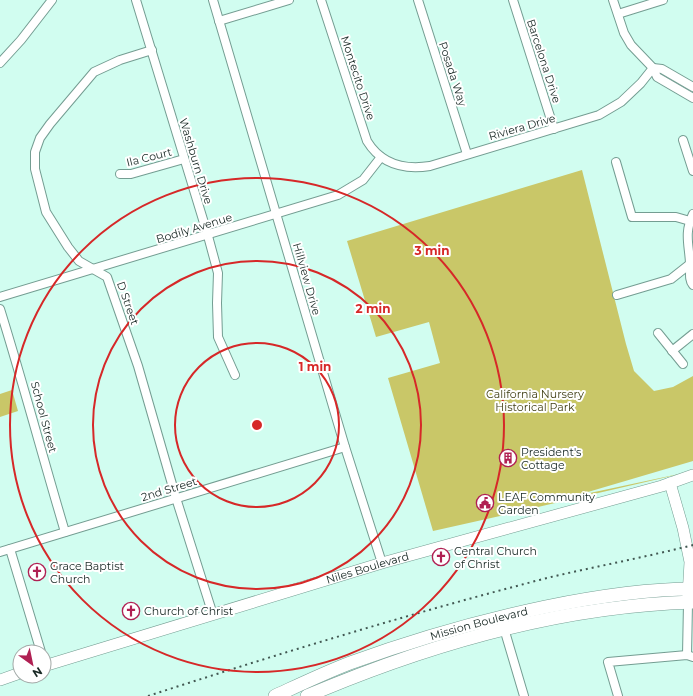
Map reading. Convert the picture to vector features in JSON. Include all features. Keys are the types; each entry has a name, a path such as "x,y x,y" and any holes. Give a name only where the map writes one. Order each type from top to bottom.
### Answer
{"main road":[{"name":"Niles Boulevard","path":"52,662 213,615 382,563 670,483 693,475"},
{"path":"670,483 683,528 690,562 690,602"},
{"name":"Mission Boulevard","path":"274,696 321,675 385,651 501,616 620,594 653,590 691,589"},
{"name":"Mission Boulevard","path":"307,696 391,663 462,641 504,630 600,610 656,603 690,602"},
{"path":"0,680 12,676"}],"street":[{"path":"0,63 21,40 52,0"},
{"name":"Washburn Drive","path":"136,0 218,273 218,337 235,375"},
{"name":"Hillview Drive","path":"213,0 345,448 382,563"},
{"path":"219,21 289,0"},
{"name":"Montecito Drive","path":"321,0 367,141 372,149 381,157"},
{"name":"Posada Way","path":"418,0 467,154"},
{"name":"Barcelona Drive","path":"513,0 554,129"},
{"path":"614,0 624,33 631,45 653,68 657,77 693,98"},
{"path":"618,14 663,0"},
{"name":"D Street","path":"152,50 120,60 94,72 40,138 34,152 35,170 46,212 68,247 79,261 107,277 138,366 176,498 213,615"},
{"path":"653,68 662,69 693,87"},
{"name":"Riviera Drive","path":"381,157 402,167 415,168 430,166 599,116 621,102 641,83 653,68"},
{"path":"683,140 693,171"},
{"name":"Bodily Avenue","path":"0,297 208,236 338,195 363,180 381,157"},
{"name":"Ila Court","path":"120,174 131,174 184,159"},
{"path":"616,162 632,217 691,217 690,281 693,285"},
{"path":"617,296 671,279 690,264"},
{"name":"School Street","path":"0,309 18,366 65,532"},
{"path":"658,333 683,364"},
{"path":"672,351 693,334"},
{"name":"2nd Street","path":"0,552 345,448"},
{"path":"10,549 39,644"},
{"path":"618,696 608,662 690,656 690,602"},
{"path":"501,616 524,696"}],"green space":[{"name":"California Nursery Historical Park","path":"582,170 634,371 654,391 673,387 693,376 693,461 571,497 693,471 433,531 388,378 440,363 429,322 376,337 347,241"},
{"path":"12,390 18,411 0,417 0,394"}],"railway":[{"path":"148,696 449,604 551,577 693,545"}],"place":[{"name":"President's Cottage","path":"508,458"},
{"name":"LEAF Community Garden","path":"485,503"},
{"name":"Central Church of Christ","path":"441,557"},
{"name":"Grace Baptist Church","path":"37,572"},
{"name":"Church of Christ","path":"131,611"}]}
